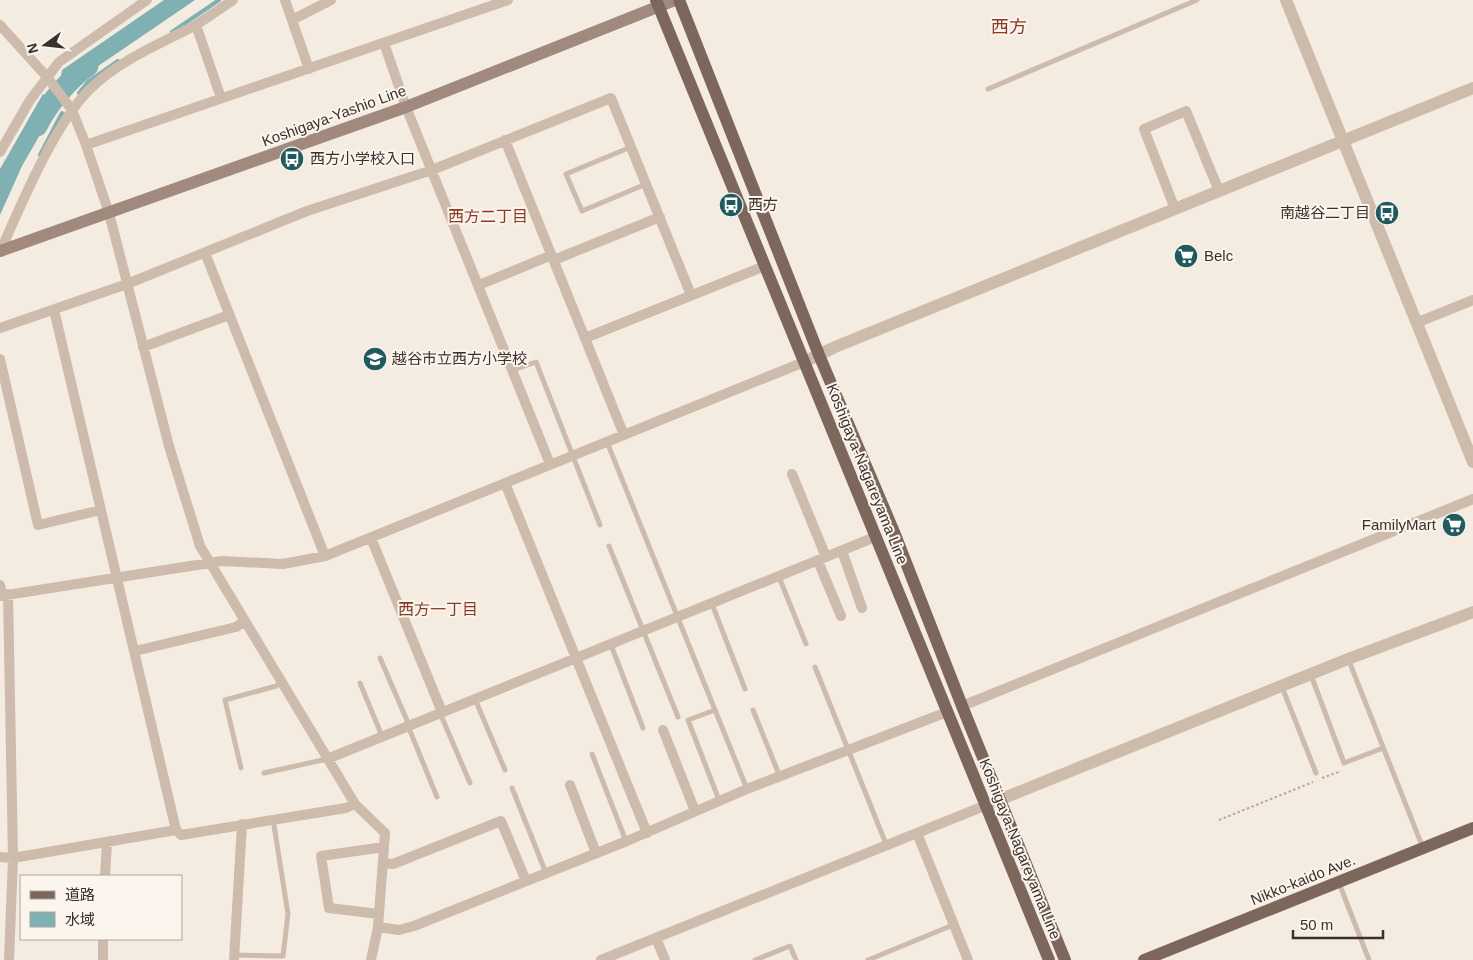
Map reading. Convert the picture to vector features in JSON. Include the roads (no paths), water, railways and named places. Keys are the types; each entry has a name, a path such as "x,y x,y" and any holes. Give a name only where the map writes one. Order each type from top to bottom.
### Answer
{"main road":[{"name":"Koshigaya-Yashio Line","path":"0,251 406,107 658,3 677,0"},
{"name":"Koshigaya-Nagareyama Line","path":"677,0 819,355 894,532 999,800 1065,960"},
{"name":"Koshigaya-Nagareyama Line","path":"658,3 984,805 1049,960"},
{"name":"Nikko-kaido Ave.","path":"1144,960 1473,828"}],"street":[{"path":"0,152 47,77 59,62 147,0"},
{"path":"0,251 46,155 72,110 90,89 123,64 196,25 233,0"},
{"path":"285,0 309,69"},
{"path":"292,20 331,0"},
{"path":"86,145 508,0"},
{"path":"1286,0 1473,462"},
{"path":"196,25 220,98"},
{"path":"0,26 47,77 72,110 86,145 109,213 178,473 200,546 208,563 355,804 385,833 378,927 371,960"},
{"path":"384,43 406,107 550,464"},
{"path":"4,595 222,561 283,564 325,556 1473,88"},
{"path":"0,328 127,284 307,211 432,170 611,98 691,295"},
{"path":"1175,209 1144,128 1186,111 1219,191"},
{"path":"506,140 624,435"},
{"path":"479,285 660,217"},
{"path":"205,253 325,556"},
{"path":"585,338 766,266"},
{"path":"1416,323 1473,300"},
{"path":"54,310 176,830 181,835 346,808 355,804"},
{"path":"143,346 228,315"},
{"path":"0,360 38,525 101,510"},
{"path":"792,474 841,616"},
{"path":"506,483 647,833"},
{"path":"962,706 1473,499"},
{"path":"327,759 875,537"},
{"path":"371,538 441,712"},
{"path":"842,551 862,608"},
{"path":"0,585 4,595 5,696 13,858 5,924 9,960"},
{"path":"601,960 1348,659 1473,612"},
{"path":"135,651 236,627 244,621"},
{"path":"378,927 399,930 414,926 647,833 719,800 947,712"},
{"path":"663,730 695,811"},
{"path":"570,785 596,853"},
{"path":"383,863 393,864 501,821 526,881"},
{"path":"235,957 242,824"},
{"path":"0,858 13,858 176,830"},
{"path":"917,832 968,960"},
{"path":"105,875 107,843"},
{"path":"379,914 329,908 321,856 384,847"},
{"path":"656,938 665,960"},
{"path":"102,960 103,940"}],"lane":[{"path":"988,89 1197,0"},
{"path":"631,147 566,174 582,211 647,184"},
{"path":"513,370 536,362 600,525"},
{"path":"606,442 747,789"},
{"path":"609,546 678,716"},
{"path":"779,577 806,644"},
{"path":"712,604 745,688"},
{"path":"611,645 643,728"},
{"path":"380,658 437,797"},
{"path":"1348,659 1423,848"},
{"path":"815,667 886,844"},
{"path":"1311,674 1344,763 1383,748"},
{"path":"241,768 225,700 276,686 282,682"},
{"path":"360,683 382,736"},
{"path":"1282,686 1316,773"},
{"path":"475,699 505,770"},
{"path":"715,710 688,720 719,800"},
{"path":"753,710 780,778"},
{"path":"441,712 470,783"},
{"path":"592,754 627,841"},
{"path":"264,773 327,759"},
{"path":"512,788 546,873"},
{"path":"235,957 283,956 288,914 273,819"},
{"path":"1339,883 1369,960"},
{"path":"868,960 954,925"},
{"path":"755,960 790,946 796,960"}],"water":[{"path":"164,0 195,0 85,75 72,91 61,76 62,70"},
{"path":"43,94 56,107 22,166 0,215 0,169"}],"waterway":[{"path":"172,32 219,0"},
{"path":"79,93 88,82 118,61"},
{"path":"37,126 59,93 88,66"},
{"path":"40,155 62,113"}],"place":[{"name":"西方小学校入口","path":"292,159"},
{"name":"西方","path":"731,205"},
{"name":"南越谷二丁目","path":"1387,213"},
{"name":"Belc","path":"1186,256"},
{"name":"越谷市立西方小学校","path":"375,359"},
{"name":"FamilyMart","path":"1454,525"}],"district":[{"name":"西方","path":"1009,27"},
{"name":"西方二丁目","path":"488,216"},
{"name":"西方一丁目","path":"438,609"}]}
